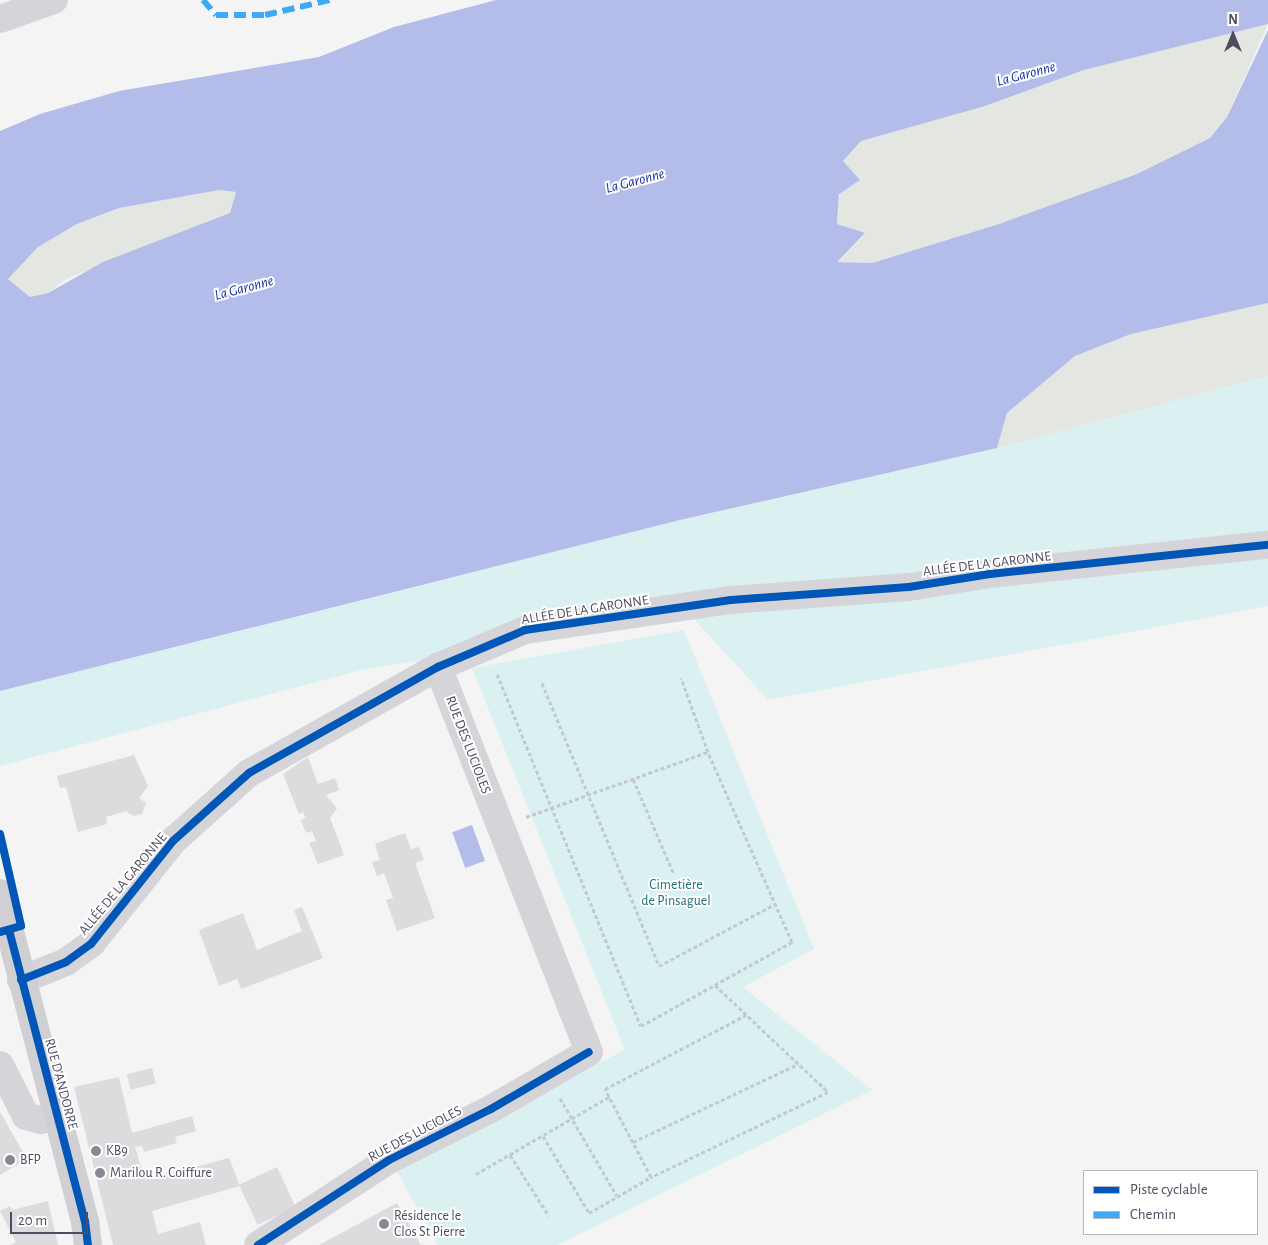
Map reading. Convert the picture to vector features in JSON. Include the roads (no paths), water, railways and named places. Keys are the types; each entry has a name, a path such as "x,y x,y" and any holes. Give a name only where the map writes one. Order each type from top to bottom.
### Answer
{"main road":[{"name":"RUE D'ANDORRE","path":"0,893 85,1221 88,1245"}],"street":[{"path":"0,19 54,0"},
{"name":"ALLÉE DE LA GARONNE","path":"21,980 66,962 91,944 173,841 249,773 438,667 525,630 731,600 909,587 990,574 1268,545"},
{"name":"RUE DES LUCIOLES","path":"258,1245 389,1160 491,1109 589,1052 438,667"},
{"path":"0,1065 26,1116 40,1120 57,1117"}],"water":[{"name":"La Garonne","path":"496,0 1268,0 1268,24 1084,70 982,107 861,141 843,161 860,180 839,194 837,224 865,233 837,262 872,263 999,224 1137,174 1210,138 1227,117 1268,30 1268,303 1131,334 1075,356 1007,413 997,448 680,520 0,691 0,131 40,114 119,91 319,57 394,27","holes":["219,190 236,192 230,213 103,262 48,293 30,297 8,279 38,247 77,224 119,208"]},
{"path":"472,825 485,861 465,868 452,832"}],"place":[{"name":"KB9","path":"96,1151"},
{"name":"BFP","path":"10,1160"},
{"name":"Marilou R. Coiffure","path":"100,1173"},
{"name":"Résidence le Clos St Pierre","path":"384,1224"}],"park label":[{"name":"Cimetière de Pinsaguel","path":"676,894"}]}
